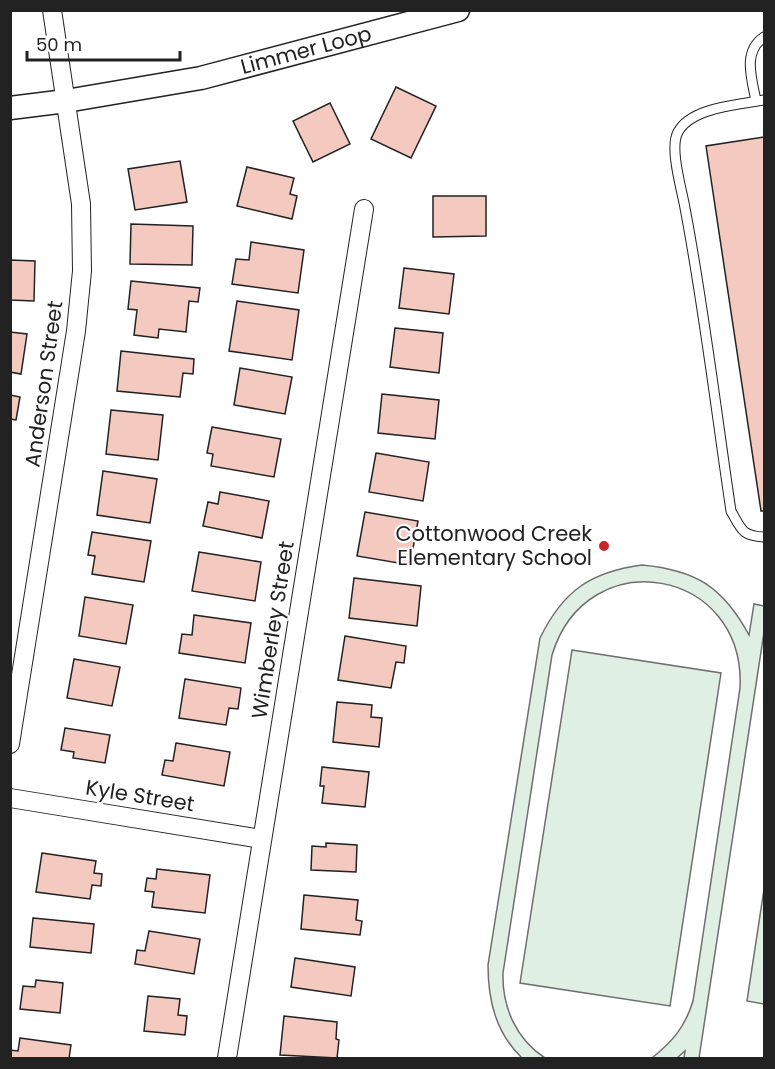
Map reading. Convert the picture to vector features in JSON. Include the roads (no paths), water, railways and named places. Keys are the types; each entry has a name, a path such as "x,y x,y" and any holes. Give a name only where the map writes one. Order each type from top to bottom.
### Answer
{"street":[{"name":"Anderson Street","path":"10,744 76,331 82,271 81,204 52,10"},
{"name":"Limmer Loop","path":"10,108 201,78 458,10"},
{"name":"Wimberley Street","path":"227,1059 364,210"},
{"name":"Kyle Street","path":"10,798 262,839"}],"lane":[{"path":"765,37 753,47 750,61 760,101 711,110 687,119 677,133 675,150 690,232 731,511 741,530 751,536 765,537"}],"place":[{"name":"Cottonwood Creek Elementary School","path":"604,546"}]}
